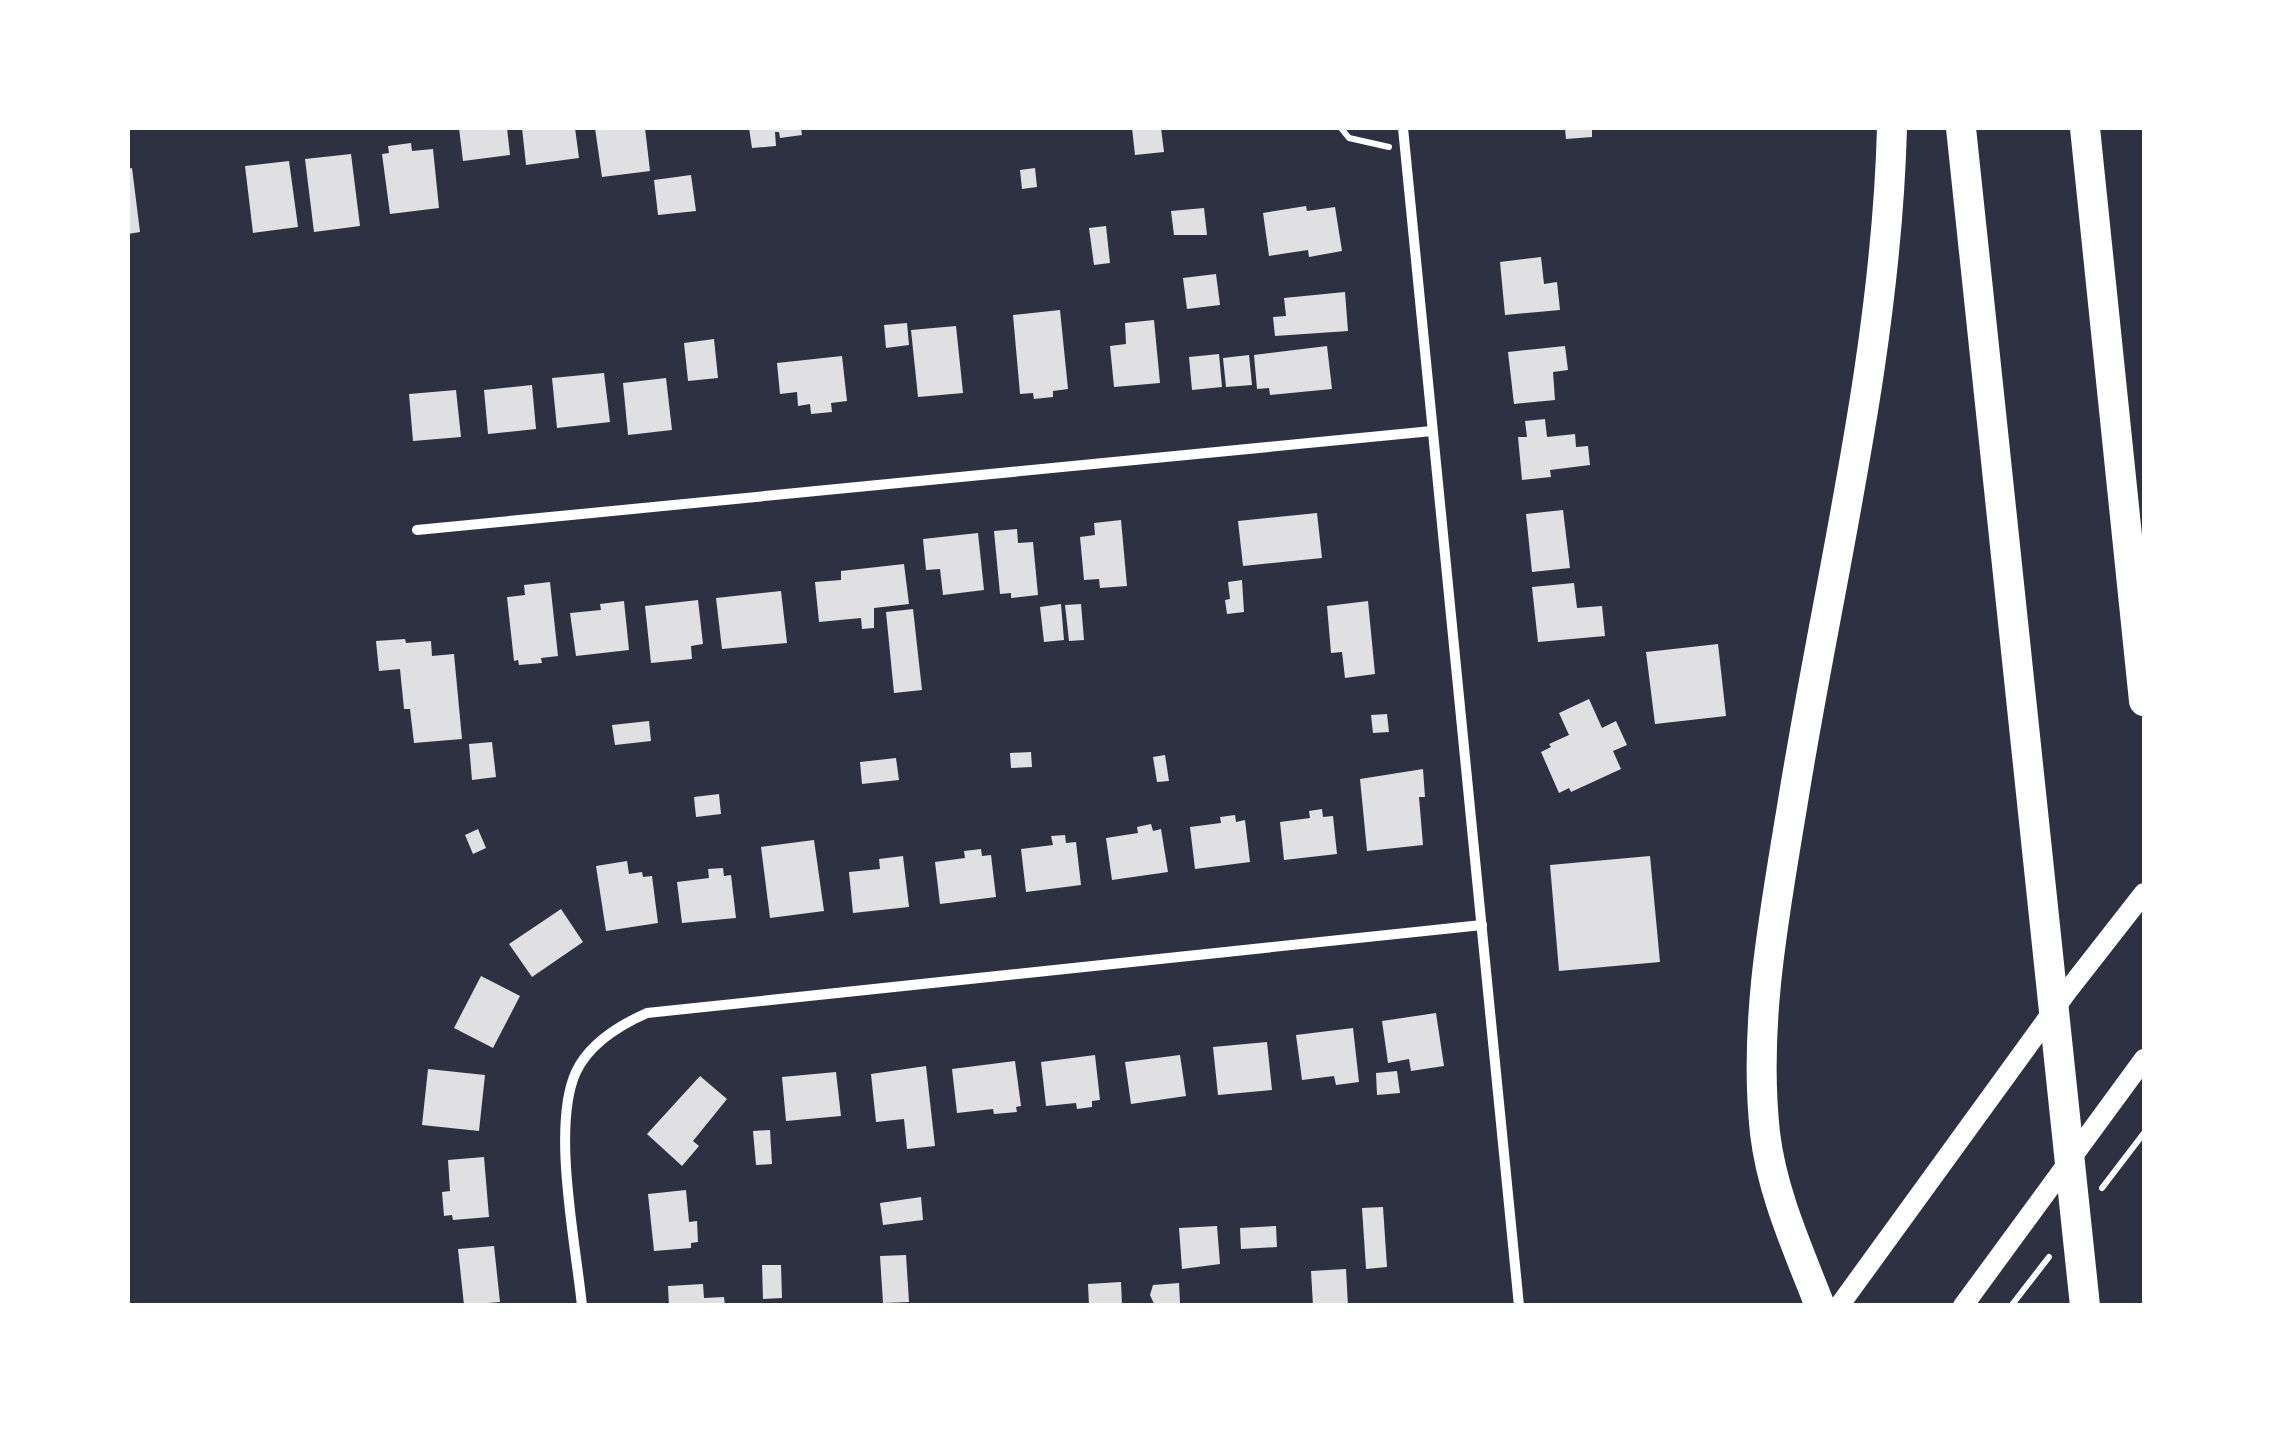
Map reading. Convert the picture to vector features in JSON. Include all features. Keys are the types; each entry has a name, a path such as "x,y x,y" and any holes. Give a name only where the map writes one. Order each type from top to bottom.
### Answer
{"highway":[{"path":"1820,1306 1780,1202 1768,1152 1762,1030 1777,897 1872,345 1890,197 1892,128"},
{"path":"1962,128 2085,1306"},
{"path":"2085,128 2144,700"}],"main road":[{"path":"1839,1306 2069,989 2144,893"},
{"path":"1963,1306 2144,1060"}],"street":[{"path":"1403,128 1519,1306"},
{"path":"417,530 1432,430"},
{"path":"582,1306 568,1177 568,1096 576,1070 591,1050 616,1028 647,1013 1482,925"}],"path":[{"path":"1342,128 1349,138 1374,146 1405,149"}],"building":[{"path":"459,128 507,128 510,155 463,161"},
{"path":"522,128 575,128 579,158 526,165"},
{"path":"595,128 645,128 650,171 602,177"},
{"path":"749,128 801,128 802,135 780,138 779,132 775,132 776,146 752,148"},
{"path":"1132,128 1161,128 1164,152 1135,155"},
{"path":"1565,128 1592,128 1592,137 1566,139"},
{"path":"411,143 412,151 433,149 439,208 390,214 382,154 389,153 388,146"},
{"path":"351,154 360,226 314,232 305,159"},
{"path":"289,161 298,227 253,233 245,166"},
{"path":"132,168 140,232 128,234 128,169"},
{"path":"1035,168 1037,187 1022,189 1020,170"},
{"path":"691,175 696,211 658,215 654,180"},
{"path":"1306,206 1307,211 1335,207 1342,251 1309,257 1308,250 1269,256 1263,213"},
{"path":"1204,208 1207,235 1174,235 1171,211"},
{"path":"1106,226 1110,263 1094,265 1089,228"},
{"path":"1541,257 1544,284 1557,282 1560,310 1505,315 1500,262"},
{"path":"1216,274 1220,305 1187,309 1183,278"},
{"path":"1345,292 1348,331 1275,336 1273,317 1286,316 1284,298"},
{"path":"1060,310 1068,389 1053,391 1053,397 1034,399 1033,393 1020,394 1013,315"},
{"path":"1154,320 1160,383 1114,387 1110,346 1126,344 1125,323"},
{"path":"907,323 909,345 886,348 884,325"},
{"path":"956,326 963,393 918,397 911,330"},
{"path":"714,339 718,378 688,381 684,343"},
{"path":"1327,346 1332,389 1270,395 1269,388 1257,389 1254,355"},
{"path":"1565,346 1568,370 1553,372 1555,400 1514,404 1508,352"},
{"path":"1219,354 1222,387 1192,390 1189,357"},
{"path":"1249,355 1252,385 1226,387 1223,358"},
{"path":"842,356 847,401 831,403 832,412 811,414 810,404 798,406 797,392 780,394 777,363"},
{"path":"604,373 610,422 557,428 552,378"},
{"path":"666,378 672,430 628,435 623,383"},
{"path":"532,385 536,429 488,434 484,390"},
{"path":"456,390 461,437 413,441 409,394"},
{"path":"1545,419 1547,437 1575,434 1576,447 1588,446 1590,465 1550,470 1551,477 1522,480 1518,437 1527,437 1525,421"},
{"path":"1563,510 1570,568 1532,572 1526,514"},
{"path":"1317,513 1322,558 1243,566 1238,521"},
{"path":"1121,520 1127,586 1100,588 1099,579 1084,580 1080,537 1095,535 1094,523"},
{"path":"1017,529 1018,543 1033,542 1038,595 1011,598 1011,593 1000,594 994,531"},
{"path":"978,533 984,590 943,595 940,569 926,570 923,539"},
{"path":"904,564 909,604 874,608 874,628 862,629 861,618 819,622 815,582 841,580 841,571"},
{"path":"1242,580 1244,612 1227,614 1228,582"},
{"path":"550,582 558,656 541,658 542,663 519,665 518,660 514,661 507,597 525,595 524,585"},
{"path":"1574,583 1577,608 1602,606 1605,636 1538,642 1532,587"},
{"path":"781,591 787,643 722,649 716,598"},
{"path":"698,600 703,644 691,646 692,659 651,663 645,606"},
{"path":"624,601 629,650 576,656 570,613 601,610 600,604"},
{"path":"1368,601 1375,674 1345,678 1342,652 1331,653 1327,606"},
{"path":"1061,604 1064,640 1044,642 1040,607"},
{"path":"1081,604 1084,640 1069,641 1065,605"},
{"path":"913,609 922,690 894,693 886,612"},
{"path":"405,639 406,643 431,641 432,656 454,654 462,739 414,743 410,709 404,709 400,669 379,671 376,641"},
{"path":"1718,644 1726,716 1655,724 1646,652"},
{"path":"1589,699 1602,728 1616,721 1627,745 1613,751 1621,769 1571,792 1569,788 1559,793 1541,752 1569,735 1559,713"},
{"path":"1387,714 1389,732 1373,733 1371,715"},
{"path":"649,721 651,741 615,745 612,725"},
{"path":"492,742 496,777 472,780 469,744"},
{"path":"1031,752 1032,767 1011,768 1010,753"},
{"path":"1165,755 1169,781 1157,782 1153,757"},
{"path":"896,758 899,780 862,784 860,762"},
{"path":"1423,769 1425,797 1419,797 1423,845 1367,851 1360,779"},
{"path":"719,794 721,814 696,817 694,797"},
{"path":"1322,809 1323,817 1333,816 1337,854 1284,860 1280,822 1310,818 1309,811"},
{"path":"1235,815 1236,822 1245,820 1250,862 1195,869 1190,827 1221,823 1220,817"},
{"path":"1151,824 1153,831 1161,829 1168,872 1112,880 1106,838 1138,833 1137,827"},
{"path":"478,829 486,848 473,854 465,835"},
{"path":"1065,835 1066,843 1076,842 1081,885 1026,892 1021,849 1053,845 1051,836"},
{"path":"814,840 824,911 770,918 761,847"},
{"path":"981,849 982,856 991,855 996,897 940,904 935,862 965,858 964,851"},
{"path":"903,856 909,907 853,913 849,872 880,869 879,859"},
{"path":"1650,856 1660,962 1559,971 1550,865"},
{"path":"627,861 629,874 642,872 643,877 652,876 658,923 606,931 596,866"},
{"path":"723,868 724,876 731,875 736,918 682,923 677,882 709,878 708,869"},
{"path":"561,909 583,942 532,977 509,944"},
{"path":"481,976 520,996 493,1048 454,1028"},
{"path":"1436,1013 1444,1066 1411,1071 1409,1059 1388,1063 1382,1021"},
{"path":"1353,1028 1359,1082 1336,1085 1334,1076 1302,1080 1296,1035"},
{"path":"1267,1042 1272,1090 1218,1095 1213,1047"},
{"path":"1095,1055 1100,1100 1092,1101 1092,1107 1077,1109 1076,1103 1046,1106 1041,1062"},
{"path":"1180,1055 1186,1096 1131,1104 1125,1062"},
{"path":"1015,1061 1021,1106 1016,1107 1017,1112 994,1114 993,1109 957,1113 952,1069"},
{"path":"926,1066 935,1146 907,1149 904,1119 876,1122 871,1074"},
{"path":"428,1069 485,1075 479,1131 422,1125"},
{"path":"1397,1071 1400,1093 1377,1095 1376,1073"},
{"path":"836,1072 841,1116 786,1121 782,1077"},
{"path":"700,1076 727,1099 693,1141 699,1146 682,1166 647,1134"},
{"path":"770,1130 772,1164 756,1165 753,1131"},
{"path":"484,1157 489,1217 453,1220 452,1215 444,1216 442,1192 450,1191 448,1160"},
{"path":"686,1190 689,1222 697,1221 698,1242 691,1243 691,1248 654,1251 648,1194"},
{"path":"921,1197 923,1220 883,1225 880,1203"},
{"path":"1383,1207 1387,1267 1366,1269 1362,1208"},
{"path":"1217,1226 1220,1264 1182,1269 1179,1228"},
{"path":"1276,1226 1277,1247 1241,1249 1240,1228"},
{"path":"494,1246 500,1302 464,1305 458,1249"},
{"path":"906,1255 909,1302 883,1303 880,1256"},
{"path":"762,1265 781,1265 782,1298 763,1299"},
{"path":"1346,1269 1348,1306 1313,1306 1311,1271"},
{"path":"1121,1282 1122,1306 1089,1306 1088,1284"},
{"path":"1179,1283 1180,1303 1155,1306 1150,1295 1153,1285"},
{"path":"703,1284 704,1298 724,1297 725,1306 669,1306 668,1286"}]}
